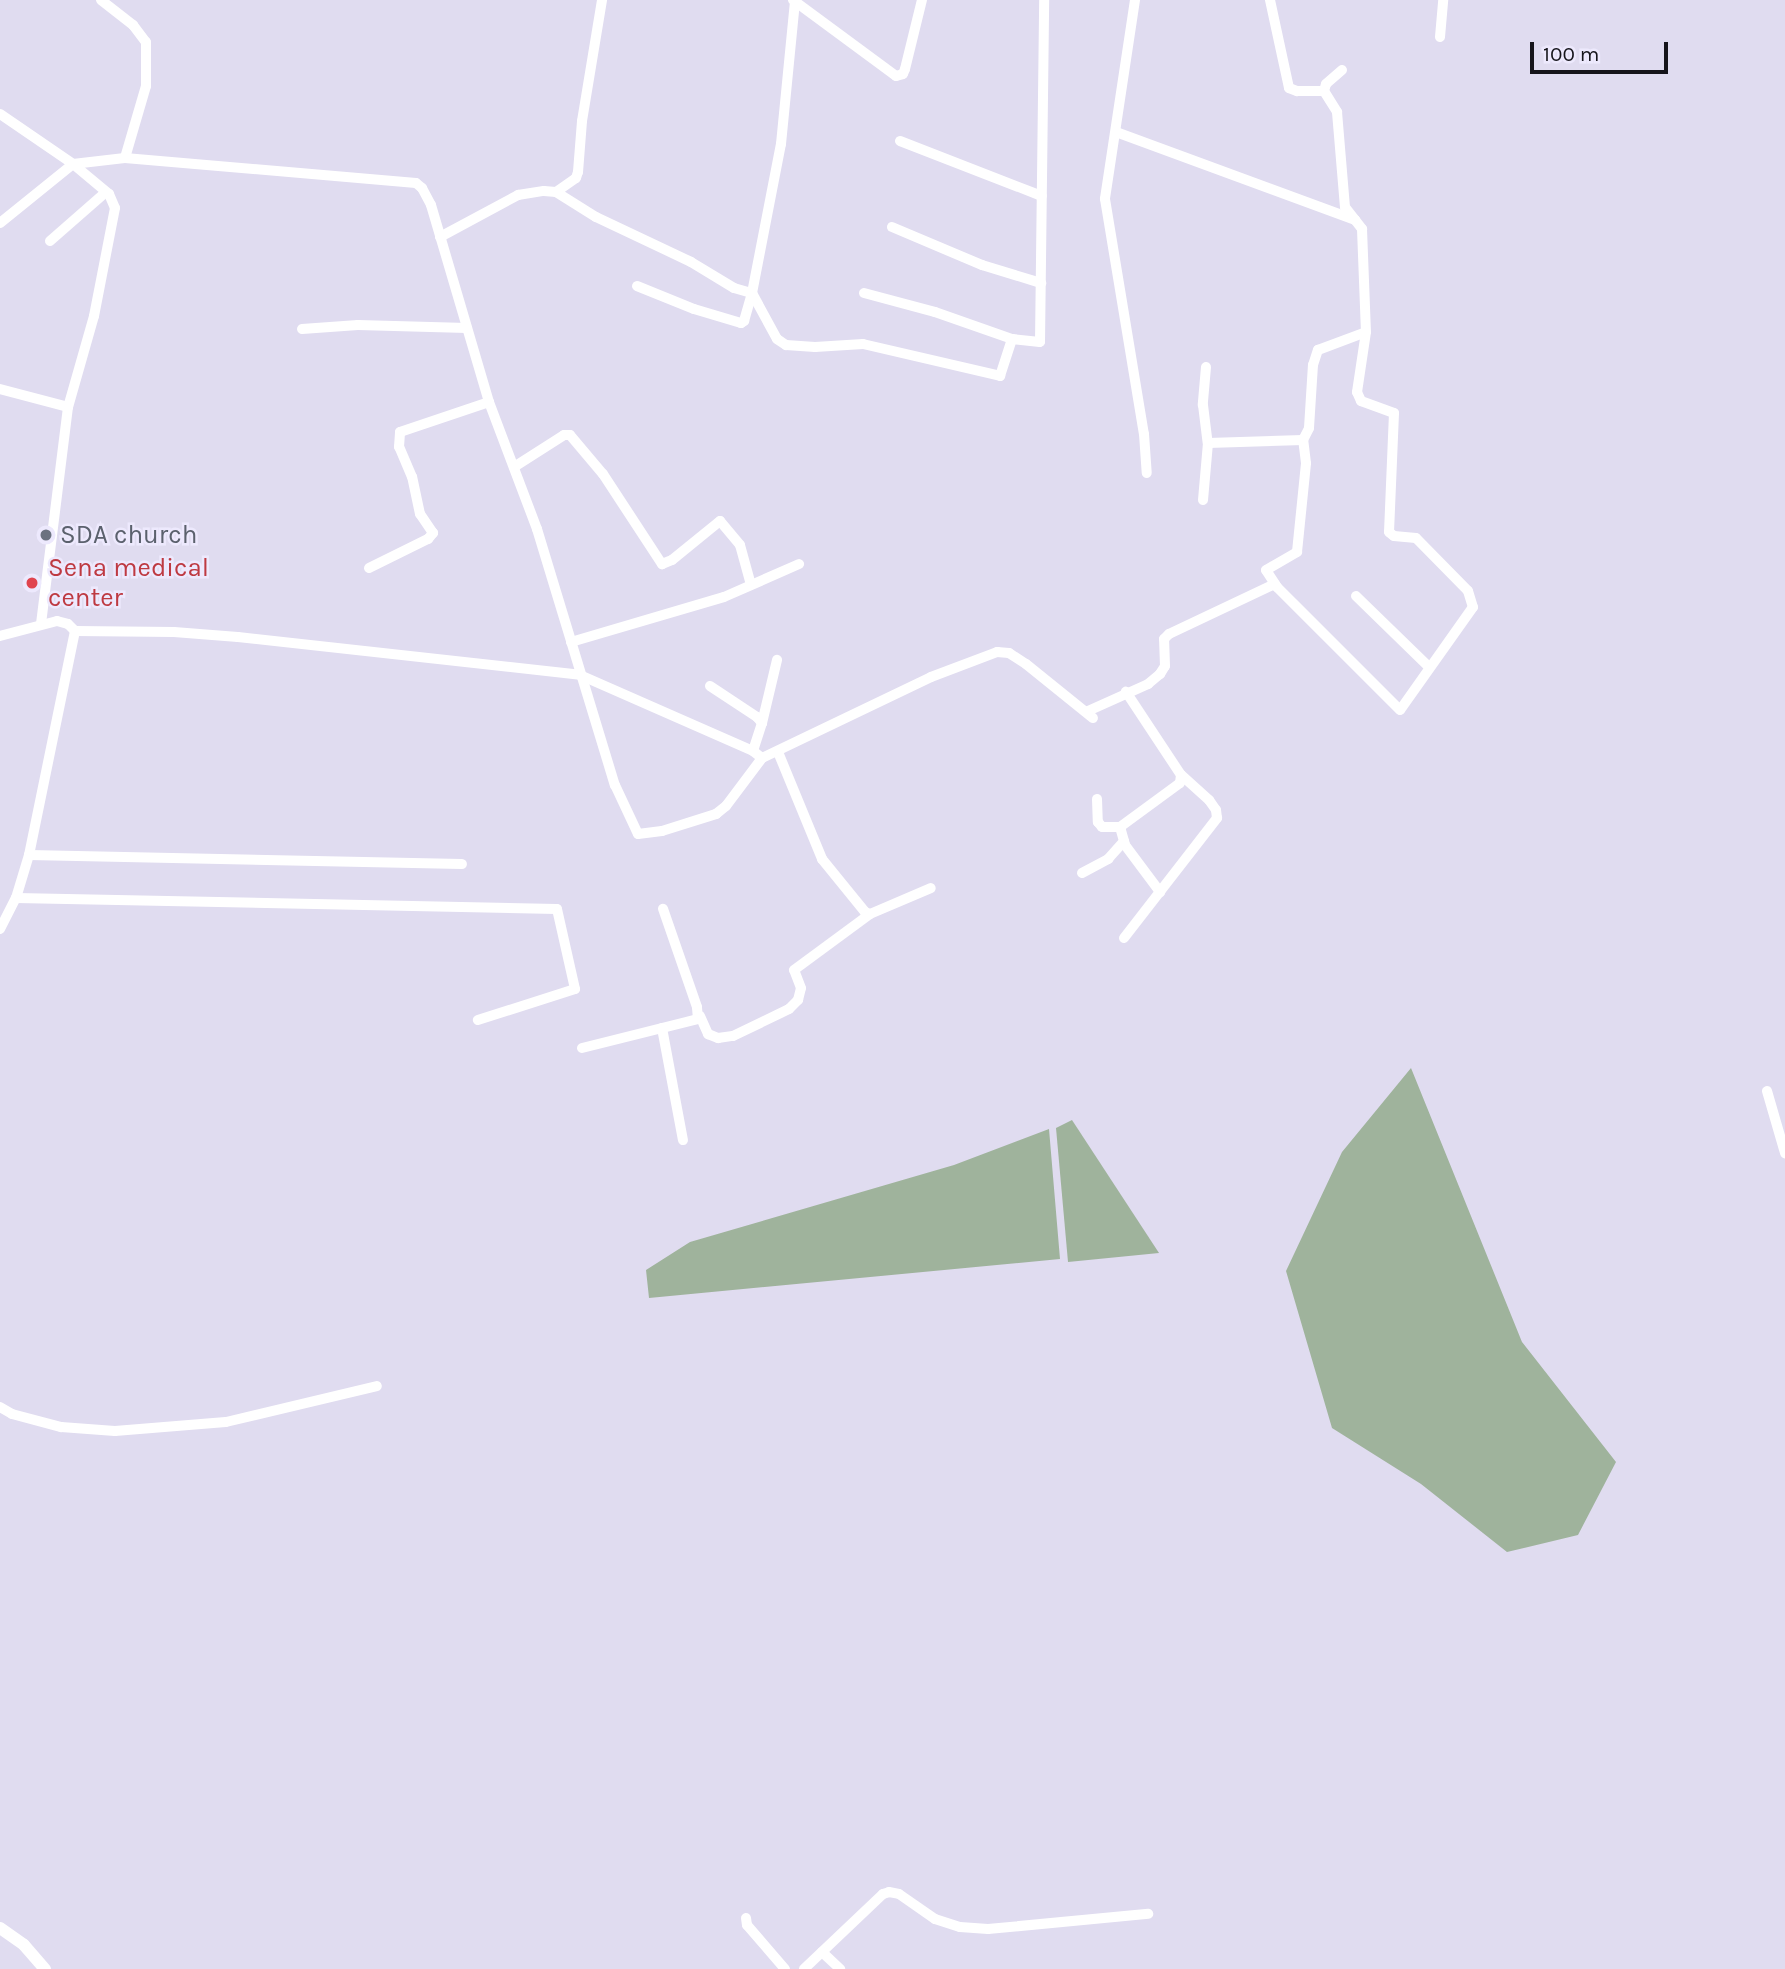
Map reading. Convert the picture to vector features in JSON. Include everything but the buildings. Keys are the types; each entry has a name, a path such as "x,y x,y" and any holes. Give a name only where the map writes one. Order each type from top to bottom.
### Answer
{"street":[{"path":"101,0 133,25 146,43 146,86 125,158"},
{"path":"556,192 576,178 578,172 582,121 602,0"},
{"path":"794,1 896,76 903,74 905,69 922,0"},
{"path":"864,293 935,312 1012,339 1040,342 1044,0"},
{"path":"1135,0 1104,199 1133,357 1147,473"},
{"path":"1270,0 1289,88 1297,91 1324,91"},
{"path":"1440,37 1443,0"},
{"path":"637,286 694,309 741,323 752,293 781,144 794,1"},
{"path":"1342,70 1326,84 1324,91 1337,112 1345,207 1362,229 1366,332 1357,392 1361,401 1394,413 1389,532 1394,536 1416,538 1472,597 1473,607 1400,710 1275,584 1266,570 1297,552 1306,463 1303,440 1309,428 1313,365 1318,350 1366,332"},
{"path":"0,114 73,164 113,200 114,214 94,316 68,407 41,623"},
{"path":"1116,132 1355,219"},
{"path":"900,141 1042,196"},
{"path":"0,223 73,164 125,158 416,183 427,195 489,402 537,529 615,785 638,834 662,831 716,814 731,800 757,754 777,660"},
{"path":"50,242 106,192"},
{"path":"440,237 518,195 556,192 596,217 691,262 734,288 752,293 777,339 786,345 815,347 863,344 1000,376 1012,339"},
{"path":"892,227 982,265 1041,283"},
{"path":"302,329 358,326 467,328"},
{"path":"1203,500 1208,443 1203,405 1206,368"},
{"path":"0,389 68,407"},
{"path":"369,568 428,539 433,533 420,514 412,477 399,447 400,432 489,402"},
{"path":"514,467 564,435 569,435 575,438 603,474 662,565 720,521 740,545 751,585"},
{"path":"1208,443 1303,440"},
{"path":"571,642 724,597 799,564"},
{"path":"0,636 23,632 41,623 57,621 68,624 75,631 174,632 238,637 580,675 757,754 778,752 931,677 997,652 1009,653 1026,664 1091,715 1160,674 1165,666 1164,639 1169,634 1275,584"},
{"path":"1356,596 1429,667"},
{"path":"0,929 16,898 29,855 75,631"},
{"path":"710,686 757,716 762,723"},
{"path":"1124,938 1217,818 1216,810 1209,800 1181,775 1126,692"},
{"path":"778,752 822,859 865,912 870,914"},
{"path":"1097,799 1098,822 1102,827 1120,827 1170,793 1180,783 1181,775"},
{"path":"1120,827 1124,841 1160,892"},
{"path":"1082,873 1108,859 1124,841"},
{"path":"29,855 462,864"},
{"path":"663,909 700,1016 708,1034 718,1038 733,1035 789,1009 797,1000 801,988 793,970 870,914 931,888"},
{"path":"16,898 557,909 575,989 478,1020"},
{"path":"582,1048 698,1019 700,1016"},
{"path":"662,1028 683,1140"},
{"path":"1767,1091 1785,1153"},
{"path":"0,1407 12,1414 61,1427 115,1431 226,1422 377,1386"},
{"path":"804,1969 889,1892 899,1894 935,1919 960,1927 988,1929 1148,1914"},
{"path":"746,1918 747,1925 785,1969"},
{"path":"0,1928 24,1945 45,1969"},
{"path":"822,1952 840,1969"}],"green space":[{"path":"1411,1068 1522,1342 1616,1462 1578,1535 1507,1552 1421,1484 1332,1428 1286,1271 1342,1152"},
{"path":"1072,1120 1159,1253 1068,1262 1056,1128"},
{"path":"1049,1129 1060,1259 649,1298 646,1270 690,1242 954,1165"}],"place":[{"name":"SDA church","path":"46,535"},
{"name":"Sena medical center","path":"32,583"}]}
